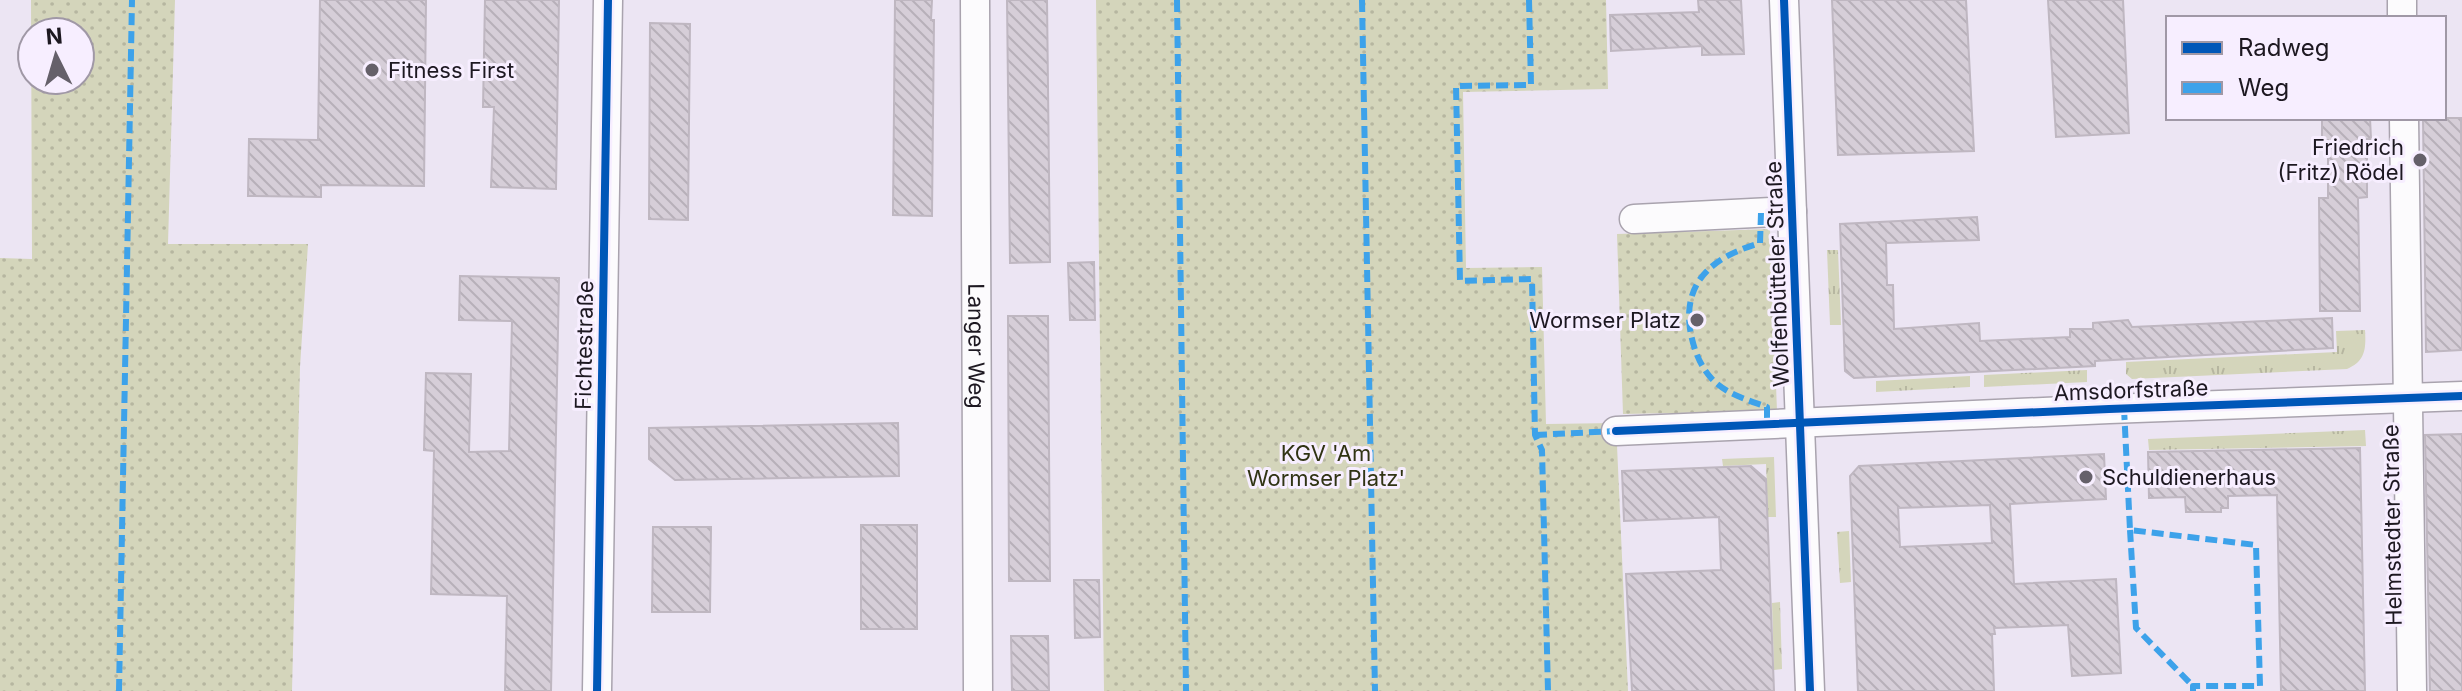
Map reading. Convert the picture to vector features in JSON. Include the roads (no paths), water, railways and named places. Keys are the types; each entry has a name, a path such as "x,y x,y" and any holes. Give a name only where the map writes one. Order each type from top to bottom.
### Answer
{"street":[{"name":"Fichtestraße","path":"597,691 608,0"},
{"name":"Langer Weg","path":"975,0 978,691"},
{"name":"Wolfenbütteler Straße","path":"1784,0 1810,691"},
{"name":"Helmstedter Straße","path":"2404,120 2412,691"},
{"path":"1634,219 1792,211"},
{"name":"Amsdorfstraße","path":"1802,422 2462,396"},
{"path":"1616,431 1802,422"}],"place":[{"name":"Fitness First","path":"372,70"},
{"name":"Friedrich (Fritz) Rödel","path":"2420,160"},
{"name":"Wormser Platz","path":"1697,320"},
{"name":"Schuldienerhaus","path":"2086,477"}],"park label":[{"name":"KGV 'Am Wormser Platz'","path":"1326,466"}]}
